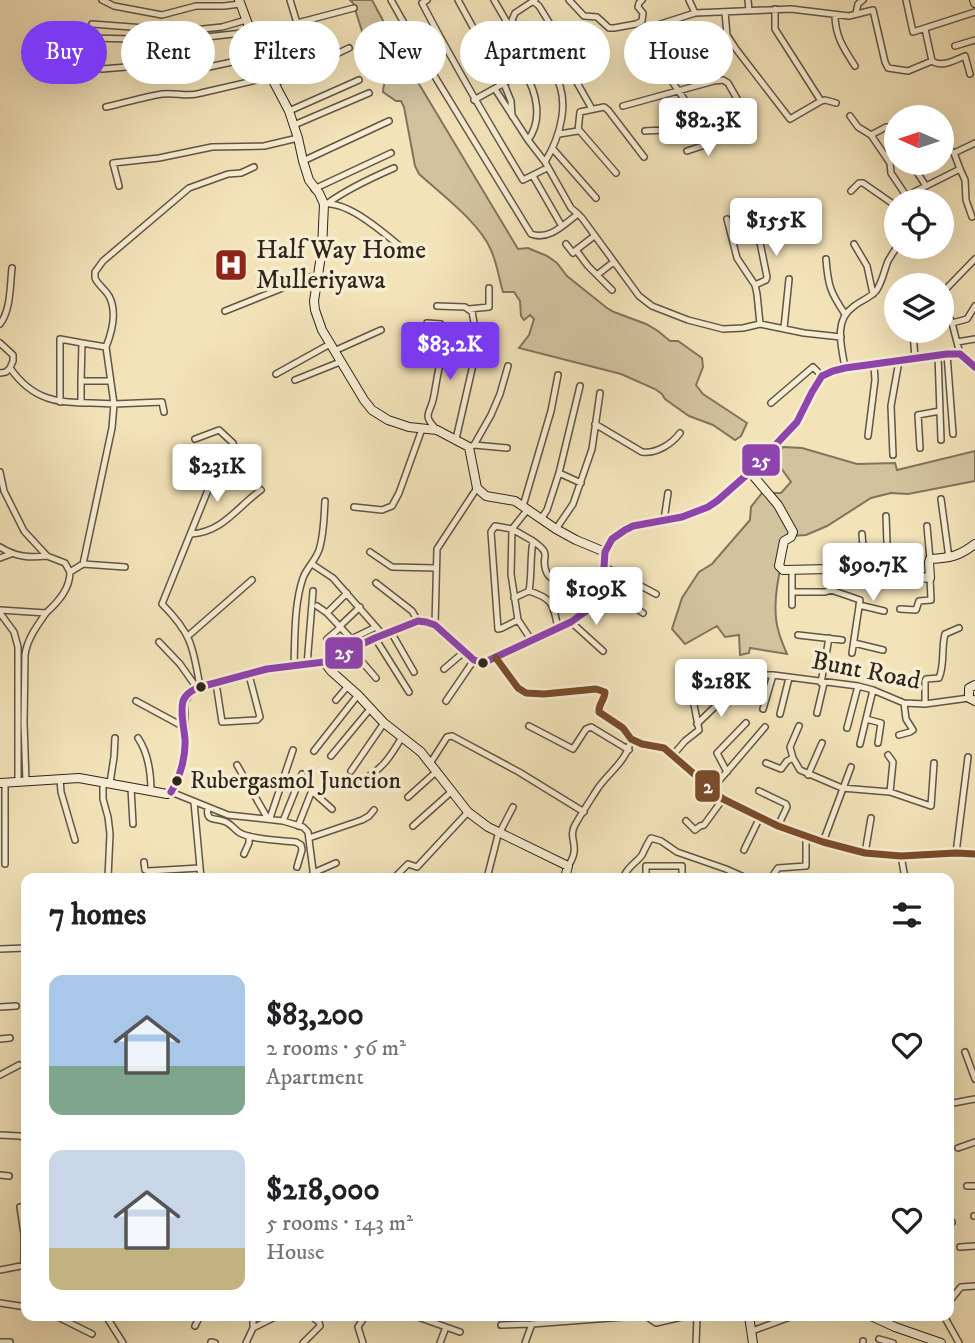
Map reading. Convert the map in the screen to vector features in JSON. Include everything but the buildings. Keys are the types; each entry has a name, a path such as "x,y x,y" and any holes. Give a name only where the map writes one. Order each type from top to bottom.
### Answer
{"street":[{"path":"102,0 114,6 162,15 196,6 224,6 239,2 246,20 184,31 107,25"},
{"path":"290,0 297,23 354,8"},
{"path":"391,0 531,234 549,235 578,214"},
{"path":"427,0 422,3 474,100 523,180 533,176 546,165 559,134 562,102 559,84"},
{"path":"458,0 470,21"},
{"path":"494,0 506,21"},
{"path":"569,0 584,16 597,17 614,29 642,21 643,13 638,7 642,0"},
{"path":"575,7 582,0"},
{"path":"689,0 695,13"},
{"path":"748,0 749,11"},
{"path":"856,13 858,4 863,0"},
{"path":"906,0 913,32 975,12"},
{"path":"512,21 515,13 534,1 548,21"},
{"path":"775,9 775,29 821,102"},
{"path":"687,151 712,142 641,36 641,32 695,13 791,9 849,16 873,10 888,68 908,71 932,61"},
{"path":"725,12 727,35 790,120 825,100 836,103"},
{"path":"835,15 839,43 855,66"},
{"path":"925,29 932,61 941,65 965,56 970,74"},
{"path":"107,38 180,40 229,34"},
{"path":"955,46 975,40"},
{"path":"340,52 349,48"},
{"path":"107,69 176,63 181,73 229,63"},
{"path":"623,106 714,80 723,80 728,83 748,118"},
{"path":"289,111 354,82"},
{"path":"106,107 162,94 192,97 251,84"},
{"path":"275,84 294,125 309,180 326,204 314,301 322,330 372,410 397,424 438,430"},
{"path":"474,100 504,84 511,101 512,117"},
{"path":"528,140 533,134 537,114 536,97 530,84"},
{"path":"578,84 592,109"},
{"path":"495,89 571,208 582,218 639,296 652,306 688,320 723,329 760,324 841,337"},
{"path":"294,125 369,93"},
{"path":"616,173 579,130 580,112 607,108 644,156"},
{"path":"850,116 858,127 871,135 890,163 891,173 901,189"},
{"path":"303,161 389,121"},
{"path":"645,131 678,129 700,122"},
{"path":"871,135 884,128"},
{"path":"559,134 579,130"},
{"path":"119,186 113,163 159,158 212,147 264,146 298,138"},
{"path":"972,217 966,200 965,180 954,153 975,143"},
{"path":"553,149 596,198"},
{"path":"314,189 391,153"},
{"path":"83,564 112,428 114,404 106,347 114,309 110,298 95,278 95,272 103,261 188,188 254,167"},
{"path":"326,204 366,180 394,168"},
{"path":"920,189 960,169"},
{"path":"919,175 926,186"},
{"path":"533,176 560,223"},
{"path":"851,191 859,183 863,183 884,198"},
{"path":"326,204 359,215 409,254"},
{"path":"754,213 766,278 755,285"},
{"path":"727,219 737,258 758,294 760,324"},
{"path":"566,244 573,253 593,237"},
{"path":"854,244 867,266 873,294"},
{"path":"576,250 612,290"},
{"path":"826,259 828,283 845,314"},
{"path":"845,368 841,321 845,314 878,289 889,259"},
{"path":"954,281 975,259"},
{"path":"597,275 611,264"},
{"path":"0,324 7,307 12,268"},
{"path":"225,311 317,276"},
{"path":"784,328 789,279"},
{"path":"437,306 469,309 489,307 489,288"},
{"path":"954,322 967,319 975,306"},
{"path":"456,439 478,349 477,327 469,309"},
{"path":"428,323 441,324 450,342"},
{"path":"276,374 332,348 381,330"},
{"path":"954,331 960,354 975,367"},
{"path":"60,402 60,339 106,347"},
{"path":"957,342 975,339"},
{"path":"450,342 478,349"},
{"path":"450,342 441,357 428,416 430,422 438,430 472,446 508,448"},
{"path":"0,343 13,355 10,368 0,373"},
{"path":"81,403 82,343"},
{"path":"914,343 915,359"},
{"path":"353,644 418,621 435,625 474,660 483,663 496,658 571,622 596,604 602,596 605,552 612,539 625,530 682,517 718,501 750,472 797,422 822,376 845,368 960,354"},
{"path":"941,440 943,355"},
{"path":"943,355 953,434"},
{"path":"893,455 891,406 899,361"},
{"path":"295,380 340,362"},
{"path":"867,436 875,380 874,365"},
{"path":"435,625 437,549 477,488 472,446 491,415 508,366"},
{"path":"771,403 813,367 822,376"},
{"path":"10,368 18,380 29,388 41,396 60,402 162,402 164,412"},
{"path":"532,640 518,620 514,598 511,574 512,529 526,508 558,375"},
{"path":"81,382 110,381"},
{"path":"541,519 547,510 559,473 580,386"},
{"path":"556,529 573,504 592,449 600,393"},
{"path":"919,448 918,415 940,411"},
{"path":"595,424 642,452 650,453 672,443 680,433"},
{"path":"354,507 382,510 392,506 422,429"},
{"path":"195,439 219,430 234,447 212,480 162,604 188,636 194,651 198,688"},
{"path":"0,472 4,492 24,531 47,556"},
{"path":"750,472 778,505 793,533 784,541 780,554 779,566 783,570 830,569 930,578"},
{"path":"559,473 581,483"},
{"path":"477,488 486,496 515,501 556,529 605,552"},
{"path":"191,534 200,534 223,523 261,490"},
{"path":"664,520 668,493"},
{"path":"941,499 949,558"},
{"path":"293,665 296,618 303,576 313,564 321,539 326,501"},
{"path":"885,575 886,516"},
{"path":"518,620 498,629 491,532 495,526 512,529 543,548 545,569 555,583 552,604 558,628"},
{"path":"900,609 916,610 919,601 931,600 927,526"},
{"path":"862,534 865,573"},
{"path":"529,591 533,541"},
{"path":"930,561 965,552 975,544"},
{"path":"0,547 11,554 47,556 65,563 71,572 67,588 33,632 26,646 22,781"},
{"path":"370,552 392,567 436,568"},
{"path":"0,558 11,554"},
{"path":"71,572 83,564 125,567"},
{"path":"313,564 333,578 414,672"},
{"path":"605,567 656,594"},
{"path":"830,569 831,590"},
{"path":"792,571 792,605"},
{"path":"188,636 252,580"},
{"path":"376,583 412,611 418,621"},
{"path":"792,593 831,590 860,600 852,653"},
{"path":"307,665 313,591"},
{"path":"514,598 529,591 542,595 552,604"},
{"path":"327,613 347,593"},
{"path":"602,596 643,613"},
{"path":"859,605 884,611"},
{"path":"317,606 340,627 376,678"},
{"path":"327,639 360,607"},
{"path":"0,612 47,613"},
{"path":"0,612 13,632 18,647 22,781"},
{"path":"571,622 603,652"},
{"path":"171,792 180,773 184,753 183,702 191,691 267,669 324,662 376,627"},
{"path":"925,704 926,679 939,678 942,671 945,634 959,628"},
{"path":"383,635 409,692"},
{"path":"798,635 842,640"},
{"path":"817,713 829,638"},
{"path":"159,642 198,688"},
{"path":"854,643 883,650"},
{"path":"444,670 464,652"},
{"path":"496,658 518,688 526,693 596,689 605,692 598,712 623,728 631,738 642,744 661,747 723,799 778,826 823,842 864,852 901,856 975,854"},
{"path":"446,701 474,660"},
{"path":"324,662 384,723 431,762 468,812 488,827 568,866"},
{"path":"216,683 222,722 257,720 260,717 249,675"},
{"path":"763,709 774,675"},
{"name":"Bunt Road","path":"756,678 774,675 858,687 904,703 925,704 972,699 967,692 975,685"},
{"path":"780,713 789,678"},
{"path":"336,700 347,687"},
{"path":"847,728 858,687"},
{"path":"673,755 699,730 691,690"},
{"path":"860,744 873,690"},
{"path":"314,751 358,695"},
{"path":"697,724 727,695"},
{"path":"136,701 184,727"},
{"path":"899,735 913,730 906,719 904,703"},
{"path":"331,756 370,709"},
{"path":"866,719 881,723 878,743"},
{"path":"351,771 384,723"},
{"path":"727,772 718,753 746,723"},
{"path":"529,726 573,749 586,729 591,727 629,750"},
{"path":"799,726 790,747 800,770 842,788 890,792 931,806 934,763"},
{"path":"712,789 765,727"},
{"path":"431,762 447,737 452,736 519,772 584,812"},
{"path":"357,783 382,767 402,737"},
{"path":"108,873 110,834 103,799 114,757 115,738"},
{"path":"138,738 145,748 151,775 151,792"},
{"path":"566,873 574,858 572,832 599,787 629,750 631,738"},
{"path":"808,775 822,743"},
{"path":"268,819 293,750"},
{"path":"888,755 893,762 890,792"},
{"path":"956,853 968,757"},
{"path":"766,762 781,769 793,758"},
{"path":"237,765 268,819"},
{"path":"823,842 851,767"},
{"path":"408,797 436,771"},
{"path":"283,821 302,774"},
{"path":"60,778 61,792 75,840"},
{"path":"5,864 3,783 79,778 151,792 171,792 228,816 283,821 298,826 308,831 313,873"},
{"path":"131,788 133,824"},
{"path":"759,790 786,804 778,826"},
{"path":"413,826 451,792"},
{"path":"298,826 311,793 332,809"},
{"path":"687,821 695,830 704,825 723,799"},
{"path":"194,802 200,873"},
{"path":"489,873 500,831 513,807"},
{"path":"208,808 208,817 227,822 240,833 301,845 297,867"},
{"path":"309,838 362,820 374,810"},
{"path":"399,873 408,864 417,867 468,812"},
{"path":"744,850 760,817"},
{"path":"864,852 872,818"},
{"path":"244,854 249,836"},
{"path":"774,873 778,868 806,866 807,836"},
{"path":"626,873 629,866 641,857 651,838 677,852 735,873"},
{"path":"901,856 904,873"},
{"path":"144,862 145,870 148,871 200,868"},
{"path":"318,873 336,863"},
{"path":"646,873 646,866 682,866 682,873"},
{"path":"0,949 21,948"},
{"path":"0,1007 16,1006"},
{"path":"0,1038 9,1038"},
{"path":"965,1052 975,1079"},
{"path":"0,1075 19,1065"},
{"path":"954,1103 975,1099"},
{"path":"0,1135 21,1136"},
{"path":"958,1148 975,1142"},
{"path":"0,1175 9,1176"},
{"path":"967,1186 975,1186"},
{"path":"20,1207 21,1214"},
{"path":"960,1247 975,1246"},
{"path":"0,1270 21,1266"},
{"path":"954,1296 961,1287 975,1286"},
{"path":"0,1303 21,1306"},
{"path":"66,1321 92,1334"},
{"path":"109,1321 123,1343"},
{"path":"195,1326 198,1321"},
{"path":"246,1343 253,1328 253,1321"},
{"path":"253,1328 267,1321"},
{"path":"303,1343 320,1326 318,1321"},
{"path":"362,1321 358,1327 363,1343"},
{"path":"429,1321 460,1332"},
{"path":"501,1325 572,1321"},
{"path":"696,1343 697,1321"},
{"path":"751,1321 753,1343"},
{"path":"752,1331 779,1321"},
{"path":"881,1321 919,1339 941,1343"},
{"path":"947,1321 959,1343"},
{"path":"525,1343 531,1324"},
{"path":"440,1343 446,1327"},
{"path":"112,1343 117,1335"},
{"path":"879,1339 893,1343"},
{"path":"0,1342 10,1342"}],"shaded area":[{"path":"350,0 372,0 383,21 359,21"},
{"path":"384,84 419,84 518,249 528,248 547,256 607,308 646,324 702,358 703,367 696,385 703,394 747,423 741,436 735,440 713,425 689,416 655,389 621,374 519,348 529,335 534,319 530,315 524,320 521,316 520,301 514,292 503,292 493,255 478,229 419,174 415,166 404,107 401,101 396,101 383,92"},
{"path":"783,447 802,448 857,464 895,463 897,470 975,451 975,481 871,498 827,526 806,535 790,536 776,597 776,622 787,654 750,648 749,653 740,655 739,635 725,637 717,626 685,644 672,629 682,598 699,572 712,564 750,520 751,507 762,493 781,493 791,482 774,458"}],"transit line":[{"name":"25","path":"171,792 180,773 184,753 183,701 195,689 267,669 324,662 418,621 435,625 474,660 483,663 571,622 596,604 602,596 605,552 612,539 633,526 682,517 717,501 750,472 797,422 822,376 845,368 947,354 960,354 975,367"},
{"name":"2","path":"496,658 518,688 526,693 596,689 605,692 599,712 623,728 631,739 664,748 723,799 778,826 865,853 901,856 975,854"}],"place":[{"name":"Half Way Home Mulleriyawa","path":"231,265"},
{"name":"Rubergasmol Junction","path":"177,781"}]}
